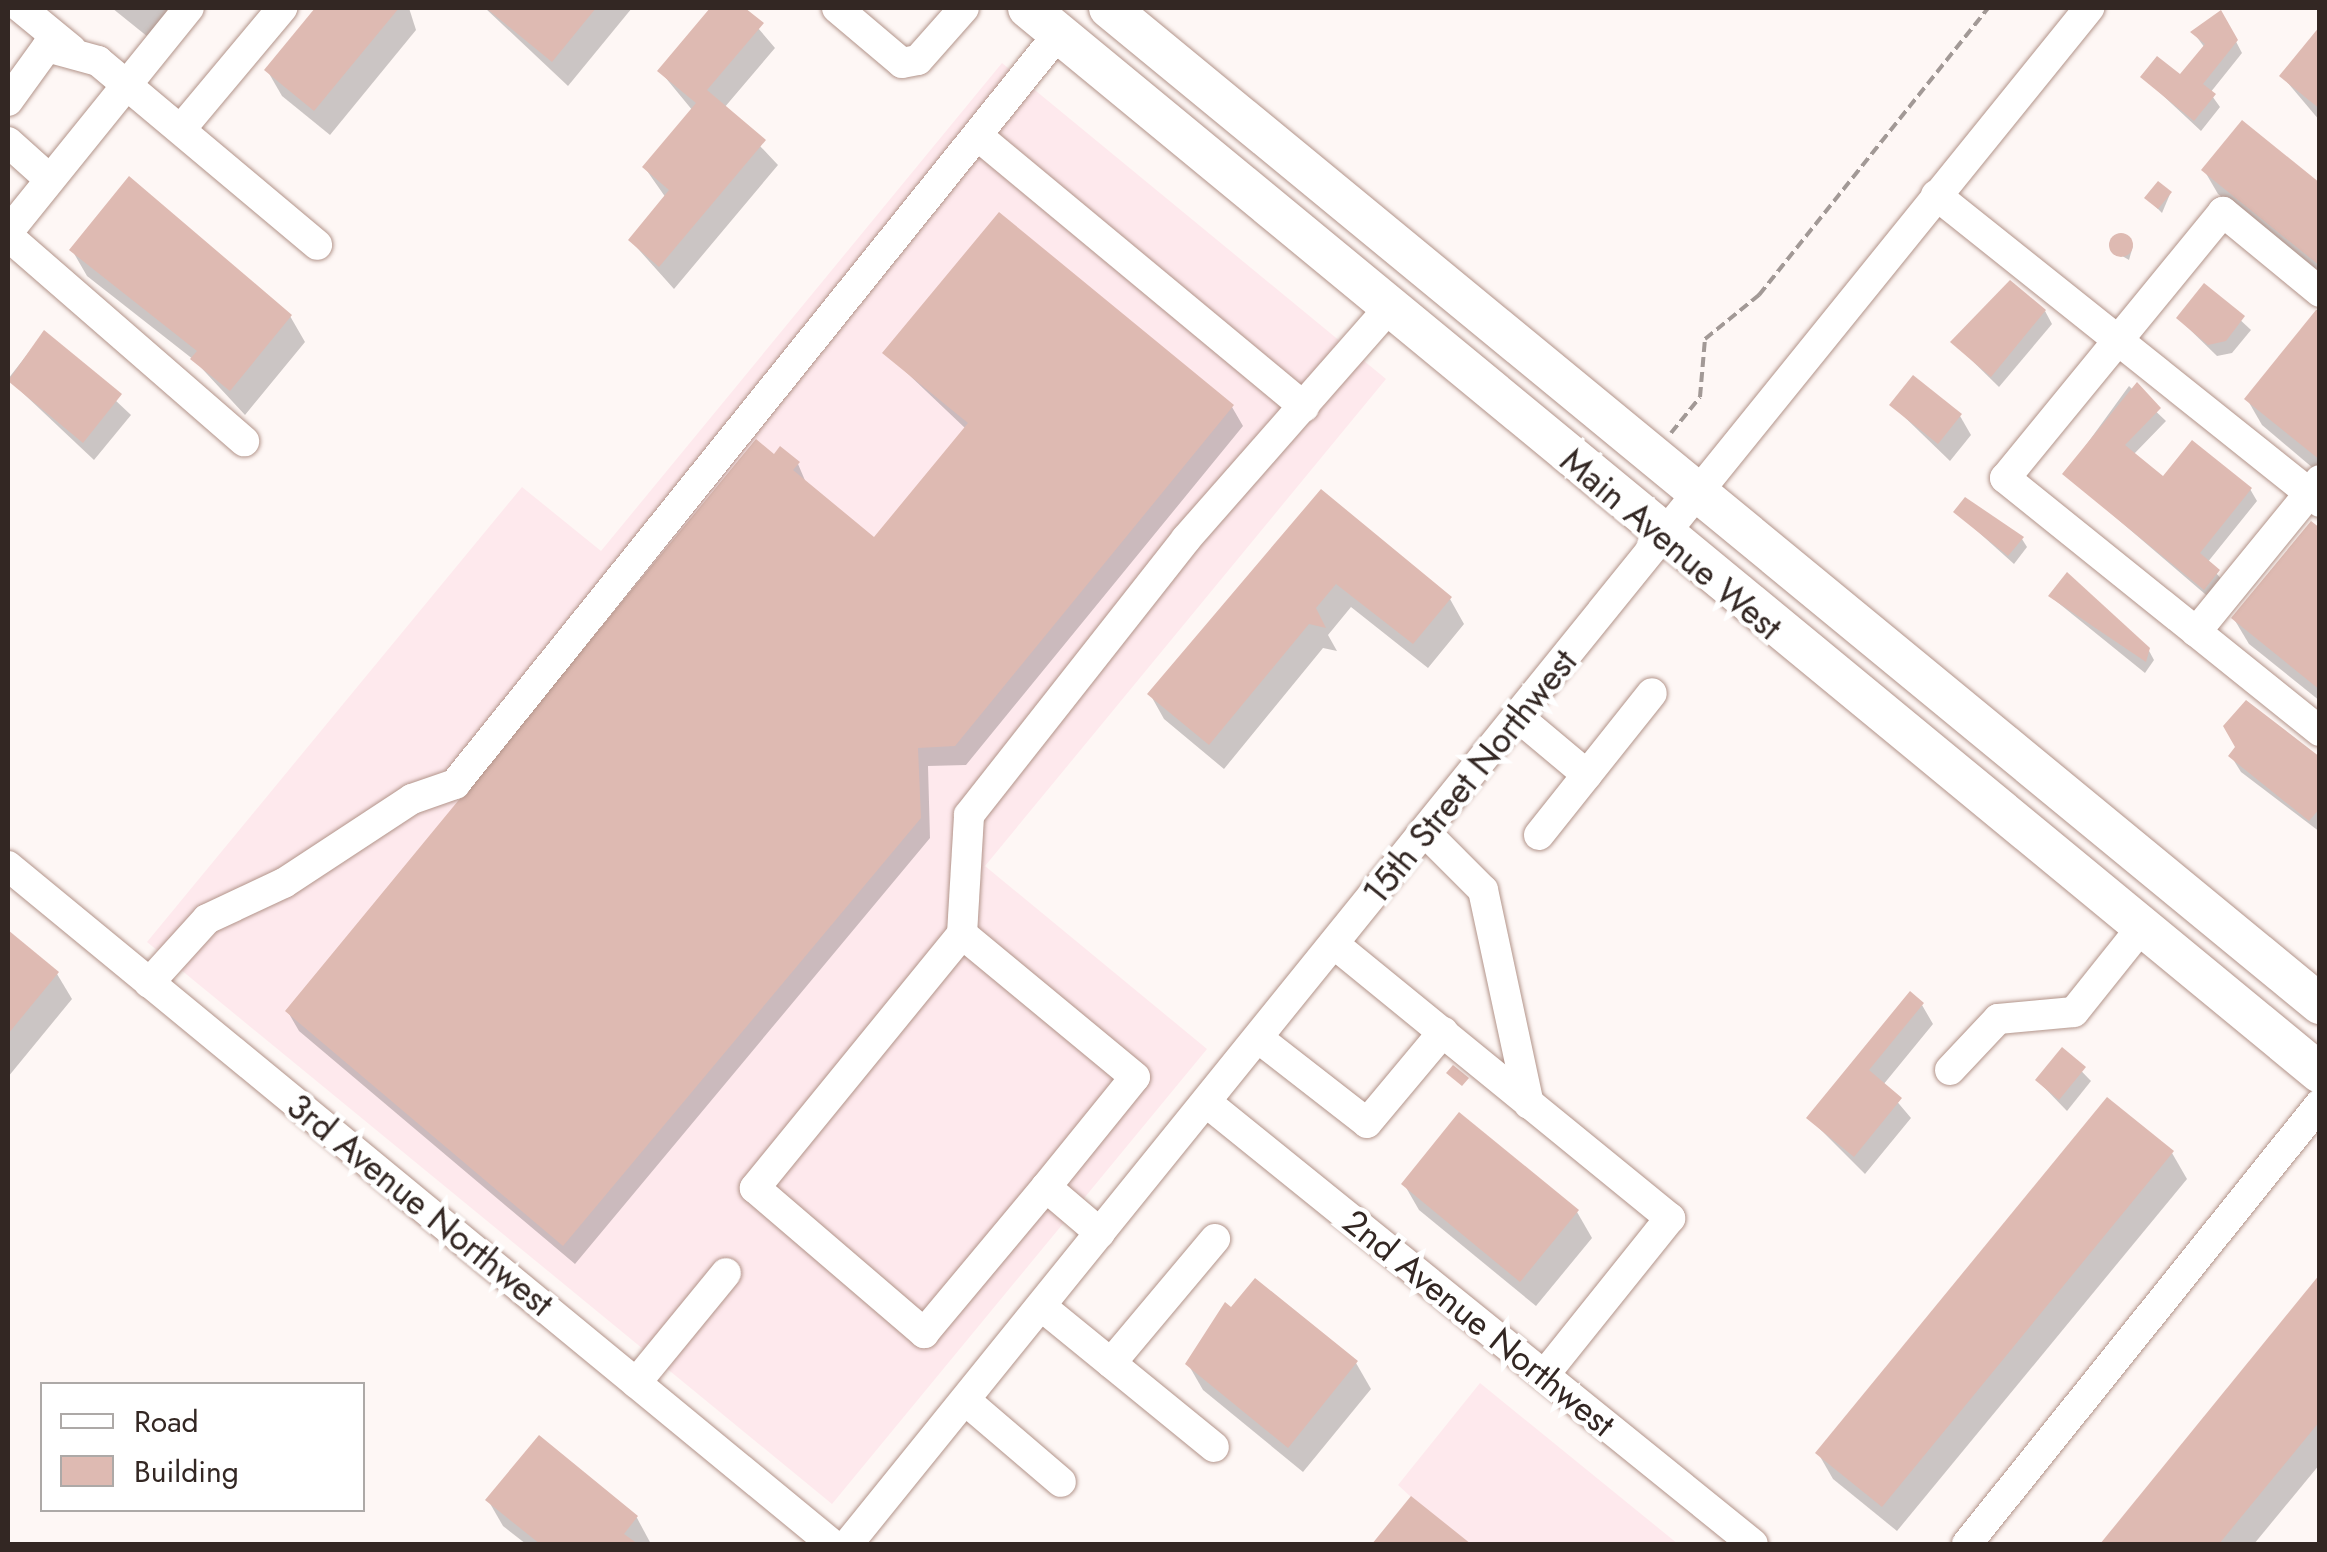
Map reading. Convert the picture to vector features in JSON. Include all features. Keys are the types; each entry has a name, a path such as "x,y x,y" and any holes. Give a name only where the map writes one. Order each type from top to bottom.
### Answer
{"main road":[{"name":"Main Avenue West","path":"1109,8 1694,496 2320,1004"},
{"name":"Main Avenue West","path":"1044,20 1660,537 2320,1074"}],"street":[{"path":"21,8 71,49 127,82 317,245"},
{"path":"189,8 47,177 8,234 244,441"},
{"path":"182,128 282,8"},
{"path":"837,8 902,62 918,60 964,8"},
{"name":"15th Street Northwest","path":"848,1544 2089,8"},
{"path":"150,983 207,919 284,884 412,799 454,784 978,136 1044,20"},
{"path":"8,101 48,47 71,49"},
{"path":"978,136 1304,407"},
{"path":"8,142 47,177"},
{"path":"1936,195 2316,492 2196,632"},
{"path":"2320,292 2223,212 2005,478 2320,731"},
{"path":"962,934 1135,1076 924,1333 755,1188 962,934 968,815 987,780 1388,309"},
{"path":"1539,835 1652,693"},
{"path":"1518,716 1587,774"},
{"path":"1425,832 1482,890 1530,1104"},
{"name":"3rd Avenue Northwest","path":"8,866 832,1544"},
{"path":"1950,1070 1998,1019 2074,1012 2141,928"},
{"path":"1334,944 1670,1218 1544,1376"},
{"path":"1258,1038 1366,1123 1443,1032"},
{"name":"2nd Avenue Northwest","path":"1206,1102 1753,1544"},
{"path":"1967,1544 2320,1104"},
{"path":"1046,1187 1100,1233"},
{"path":"1111,1363 1214,1239"},
{"path":"636,1383 726,1273"},
{"path":"1041,1306 1214,1447"},
{"path":"965,1400 1061,1482"}],"path":[{"path":"1668,436 1700,397 1704,339 1759,294 1988,8"}],"shaded area":[{"path":"1002,63 1386,379 985,866 1207,1049 832,1504 147,942 522,487 601,551"},
{"path":"1480,1383 1678,1544 1372,1544 1411,1497 1398,1485"}],"building":[{"path":"315,8 399,8 314,111 264,70"},
{"path":"486,8 596,8 552,62"},
{"path":"710,8 745,8 764,23 707,90 766,140 659,267 628,240 669,190 642,167 696,103 657,71"},
{"path":"2221,10 2238,40 2203,84 2216,94 2194,121 2140,77 2157,56 2180,74 2205,44 2190,32"},
{"path":"2320,26 2320,109 2279,76"},
{"path":"2242,120 2320,183 2320,266 2201,170"},
{"path":"129,176 292,315 230,391 190,359 197,351 69,250"},
{"path":"2158,181 2172,192 2158,209 2144,198"},
{"path":"999,212 1234,405 955,746 918,748 921,818 563,1246 285,1011 756,439 774,454 780,446 800,462 793,470 874,537 968,423 882,353"},
{"path":"2121,233 2133,245 2121,257 2109,245"},
{"path":"2010,280 2046,310 1991,377 1950,342"},
{"path":"2204,283 2245,316 2226,341 2208,345 2176,318"},
{"path":"2316,310 2320,310 2320,460 2244,399"},
{"path":"44,330 122,394 83,443 8,381"},
{"path":"1913,375 1962,414 1938,444 1889,405"},
{"path":"2137,382 2161,408 2125,445 2163,476 2192,440 2252,488 2200,553 2220,570 2204,590 2062,474"},
{"path":"1321,489 1452,597 1413,644 1336,584 1316,608 1326,628 1309,624 1209,745 1147,694"},
{"path":"1965,497 2024,537 2008,556 1953,512"},
{"path":"2311,521 2320,528 2320,690 2231,618"},
{"path":"2067,572 2150,648 2146,662 2048,596"},
{"path":"2246,700 2320,757 2320,808 2309,821 2228,756 2235,747 2223,726"},
{"path":"8,930 59,972 8,1034"},
{"path":"1910,991 1924,1003 1869,1070 1902,1098 1854,1157 1806,1118"},
{"path":"2062,1047 2086,1067 2059,1100 2035,1080"},
{"path":"1453,1065 1469,1078 1462,1086 1446,1073"},
{"path":"2107,1097 2174,1151 1882,1507 1815,1453"},
{"path":"1459,1112 1579,1210 1520,1282 1401,1184"},
{"path":"2320,1274 2320,1421 2219,1544 2100,1544"},
{"path":"1255,1278 1358,1361 1288,1448 1185,1364 1225,1302 1231,1307"},
{"path":"539,1435 638,1516 624,1534 638,1544 540,1544 485,1500"},
{"path":"1411,1496 1471,1544 1372,1544"}]}
